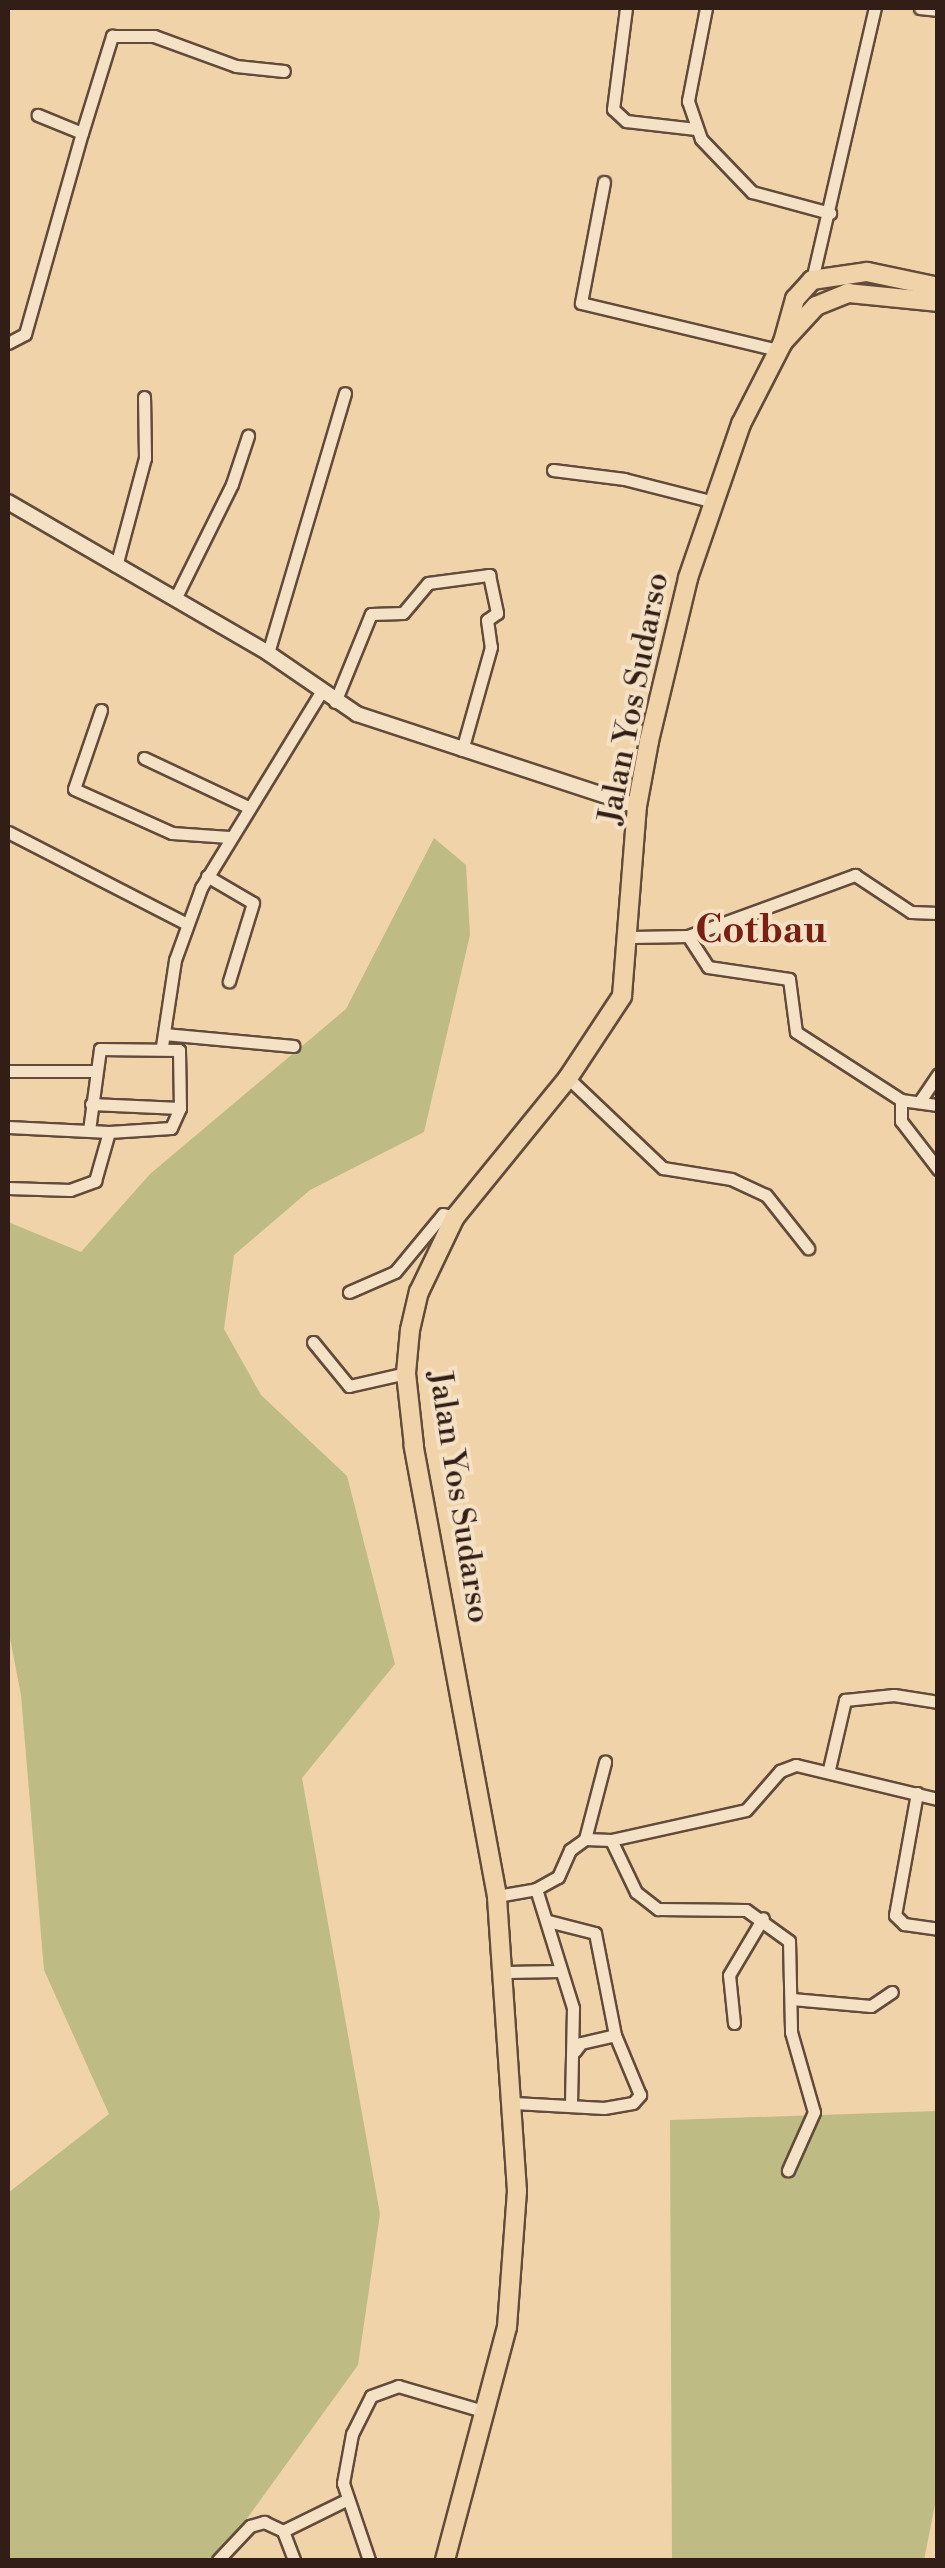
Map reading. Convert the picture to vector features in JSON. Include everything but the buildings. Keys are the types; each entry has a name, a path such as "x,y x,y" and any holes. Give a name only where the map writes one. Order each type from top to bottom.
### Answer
{"highway":[{"path":"812,280 867,272 938,286"},
{"name":"Jalan Yos Sudarso","path":"445,2560 484,2411 514,2272 514,2103 497,1896 406,1373 419,1292 455,1217 568,1078 622,996 631,937 637,806 710,501 781,346 796,299 812,280"},
{"name":"Jalan Yos Sudarso","path":"781,346 832,296 884,293 938,302"}],"street":[{"path":"626,8 613,109 626,120 696,130"},
{"path":"706,8 688,101 696,130 752,192 830,213"},
{"path":"812,280 875,8"},
{"path":"920,8 938,10"},
{"path":"8,344 25,334 112,36 154,36 236,66 284,71"},
{"path":"38,115 82,133"},
{"path":"604,182 581,303 781,346"},
{"path":"268,653 345,393"},
{"path":"116,566 145,458 140,434 144,398"},
{"path":"175,599 232,484 248,436"},
{"path":"553,470 624,478 710,501"},
{"path":"9,506 268,653 335,702 462,750 637,806"},
{"path":"335,702 371,614 403,614 428,583 488,575 497,612 488,620 490,647 462,750"},
{"path":"163,1040 187,924 207,876 321,692"},
{"path":"100,710 74,789 172,833 229,838"},
{"path":"144,758 248,807"},
{"path":"8,832 187,924"},
{"path":"631,937 688,936 856,875 911,912 938,913"},
{"path":"207,876 253,904 229,981"},
{"path":"688,936 708,968 790,979 796,1032 901,1100 938,1105"},
{"path":"8,1127 109,1132 171,1128 180,1108 181,1053 163,1040"},
{"path":"89,1130 100,1049 163,1040 293,1046"},
{"path":"8,1070 94,1071"},
{"path":"920,1101 938,1074"},
{"path":"568,1078 663,1168 730,1179 766,1195 808,1248"},
{"path":"901,1100 901,1121 938,1169"},
{"path":"91,1104 180,1108"},
{"path":"8,1188 70,1190 96,1181 109,1132"},
{"path":"349,1292 394,1272 442,1214 455,1217"},
{"path":"313,1342 349,1386 406,1373"},
{"path":"829,1770 838,1708 845,1700 884,1695 938,1702"},
{"path":"585,1840 606,1762"},
{"path":"497,1896 536,1889 558,1877 570,1850 585,1840 612,1840 746,1810 788,1766 829,1770 938,1799"},
{"path":"917,1793 896,1915 904,1924 938,1930"},
{"path":"612,1840 636,1892 658,1909 730,1908 763,1918 782,1932 793,1952 794,2049 814,2112 788,2170"},
{"path":"536,1889 572,2008 570,2105"},
{"path":"734,2022 729,1975 763,1918"},
{"path":"514,2103 604,2108 640,2098 615,2035 595,1933 548,1921"},
{"path":"506,1972 560,1970"},
{"path":"792,1999 871,2006 892,1992"},
{"path":"574,2054 581,2043 615,2035"},
{"path":"370,2560 346,2500 346,2454 361,2412 379,2389 398,2386 484,2411"},
{"path":"218,2560 257,2523 282,2532 346,2500"},
{"path":"282,2532 294,2560"}],"shaded area":[{"path":"434,838 466,865 470,935 424,1132 310,1190 234,1255 224,1329 261,1395 347,1476 395,1664 302,1778 380,2214 358,2365 217,2560 8,2560 8,2193 109,2114 44,1970 21,1695 8,1628 8,1222 81,1252 150,1174 346,1009"},
{"path":"937,2111 938,2489 924,2560 672,2560 670,2120"}],"district":[{"name":"Cotbau","path":"761,931"}]}
